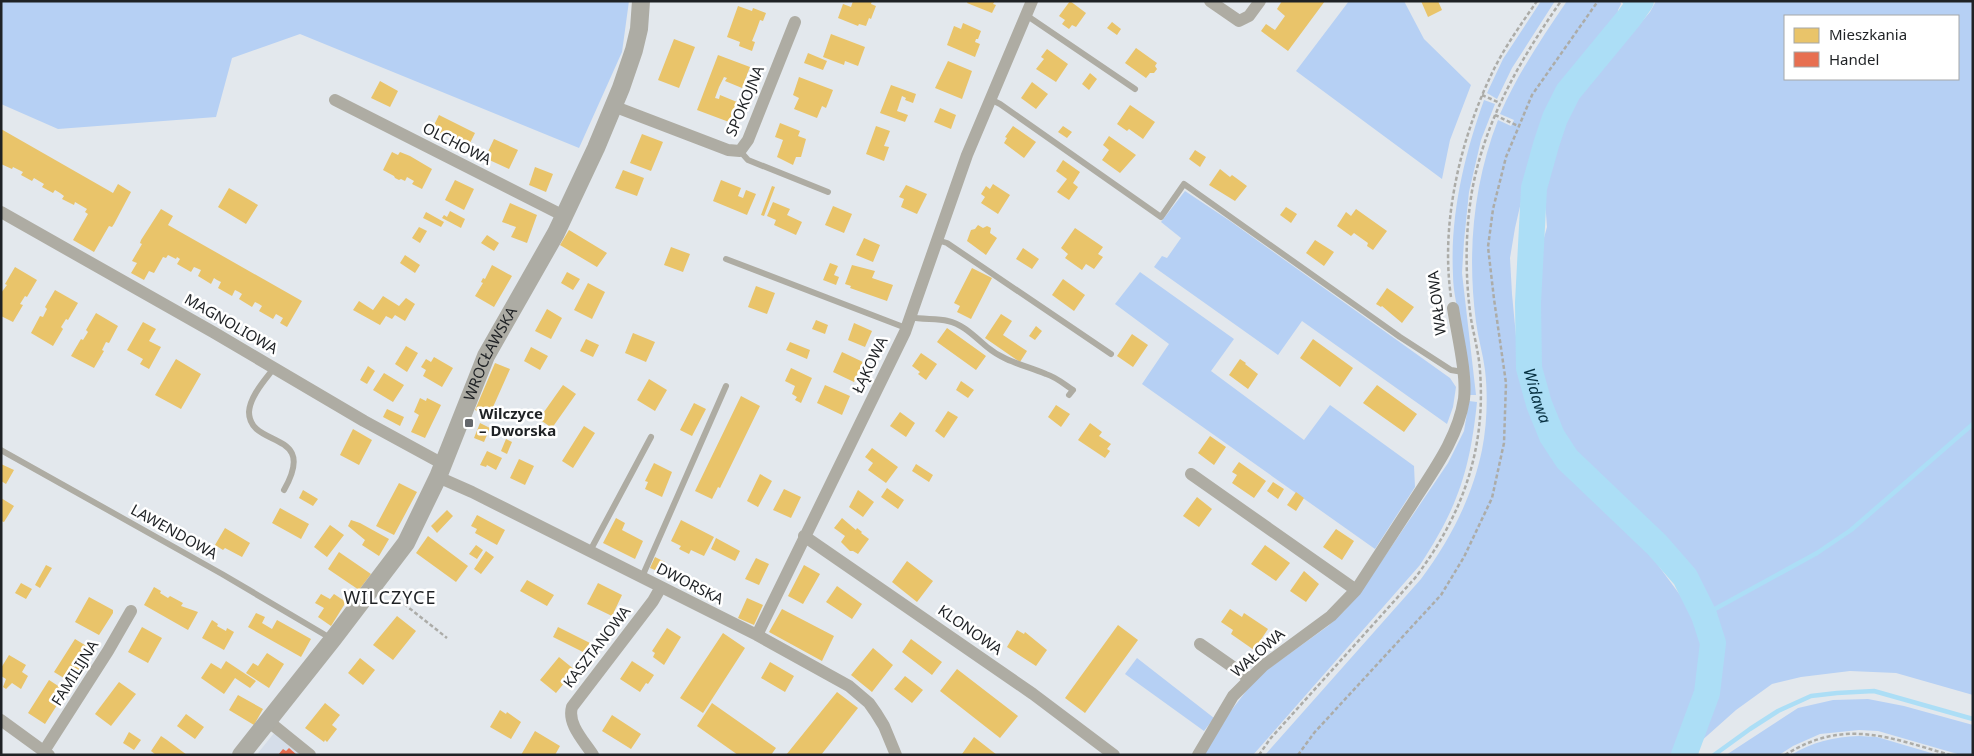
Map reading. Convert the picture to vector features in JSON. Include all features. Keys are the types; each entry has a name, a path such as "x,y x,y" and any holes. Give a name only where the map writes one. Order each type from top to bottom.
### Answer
{"street":[{"name":"WROCŁAWSKA","path":"241,755 377,583 406,543 441,470 486,356 564,216 613,106 634,50 639,29 641,1"},
{"name":"ŁĄKOWA","path":"756,635 908,323 967,155 1032,1"},
{"path":"1210,1 1239,22 1249,16 1260,1"},
{"name":"SPOKOJNA","path":"613,106 728,150 740,151 748,140 795,22"},
{"name":"OLCHOWA","path":"335,100 564,216"},
{"name":"MAGNOLIOWA","path":"1,212 274,368 364,421 441,470"},
{"name":"WAŁOWA","path":"1198,755 1234,696 1250,679 1263,666 1331,616 1356,590 1447,449 1456,427 1464,398 1453,308"},
{"name":"DWORSKA","path":"441,470 472,492 756,635 849,686 869,703 884,726 896,755"},
{"path":"1191,474 1356,590"},
{"name":"KLONOWA","path":"804,536 1034,694 1114,755"},
{"name":"KASZTANOWA","path":"593,755 574,726 570,713 572,707 654,601 661,587"},
{"name":"FAMILIJNA","path":"1,720 47,753 131,611"},
{"path":"1200,644 1250,679"},
{"path":"268,721 310,755"}],"lane":[{"path":"1026,15 1135,89"},
{"path":"990,99 1000,104 1161,217 1184,184 1400,337 1451,370 1462,372"},
{"path":"740,151 748,160 828,192"},
{"path":"937,240 947,243 1111,354"},
{"path":"726,260 908,323 920,320 949,321 975,336 988,348 1019,366 1048,374 1060,381 1073,390 1069,395"},
{"path":"274,368 254,397 249,411 250,417 258,429 285,445 293,454 295,461 293,474 284,490"},
{"path":"642,578 726,386"},
{"path":"590,551 651,437"},
{"name":"LAWENDOWA","path":"1,450 222,574 333,639"}],"path":[{"name":"WAŁOWA","path":"1453,308 1448,275 1451,209 1472,116 1495,67 1537,1"},
{"path":"1258,755 1270,739 1415,578 1435,552 1463,498 1473,461 1481,397 1480,370 1471,318 1467,274 1467,242 1472,191 1485,140 1500,103 1526,54 1561,1"},
{"path":"1482,95 1500,103"},
{"path":"1495,115 1519,126"},
{"path":"377,583 446,638"},
{"path":"1784,755 1822,737 1859,733 1877,734 1950,755"}],"shaded area":[{"path":"1,1 629,1 622,52 579,148 300,34 232,58 216,117 58,129 1,104"},
{"path":"1349,1 1404,1 1424,39 1471,85 1450,140 1442,179 1296,71"},
{"path":"1541,1 1555,1 1512,68 1497,99 1487,93 1503,59"},
{"path":"1567,1 1620,1 1621,4 1617,20 1563,80 1546,110 1534,146 1510,258 1519,368 1531,414 1563,470 1605,508 1649,553 1686,603 1702,645 1702,678 1688,721 1672,755 1265,755 1421,579 1450,534 1466,502 1478,468 1485,430 1485,370 1476,322 1472,270 1474,220 1483,169 1498,120 1511,126 1514,120 1500,114 1507,99 1540,42"},
{"path":"1656,1 1973,1 1973,695 1896,673 1850,671 1801,677 1772,684 1736,710 1699,743 1721,679 1724,646 1716,616 1695,578 1664,536 1606,483 1574,450 1550,412 1539,378 1535,270 1547,227 1544,187 1565,112 1650,12"},
{"path":"1484,100 1495,104 1481,140 1469,192 1462,273 1476,395 1468,395 1461,327 1453,281 1454,230 1456,208 1465,164"},
{"path":"1185,191 1450,378 1456,387 1453,407 1447,424 1302,321 1278,355 1154,267 1162,256 1167,258 1181,238 1161,222"},
{"path":"1140,272 1234,339 1211,371 1304,440 1330,405 1414,466 1415,487 1375,549 1142,384 1169,344 1115,304"},
{"path":"1469,401 1477,402 1466,468 1453,506 1444,525 1420,565 1253,755 1203,755 1227,716 1257,677 1328,626 1362,590 1448,463 1464,431"},
{"path":"1137,658 1214,718 1204,731 1125,674"},
{"path":"1868,699 1904,706 1973,725 1973,755 1961,755 1878,731 1859,730 1820,734 1793,746 1779,755 1726,755 1798,708 1833,700"},
{"path":"275,732 303,755 261,755 258,753"},
{"path":"1859,736 1877,737 1938,755 1791,755 1824,741"}],"building: Mieszkania":[{"path":"853,1 872,1 871,4 876,6 866,26 859,24 858,26 838,18 843,4 851,7"},
{"path":"968,1 995,1 993,4 996,5 992,13 967,3"},
{"path":"1070,1 1086,13 1076,27 1072,25 1069,29 1062,24 1065,20 1059,16"},
{"path":"1282,1 1325,1 1288,51 1261,31 1266,24 1275,30 1285,16 1277,9"},
{"path":"1421,1 1438,1 1442,10 1428,17"},
{"path":"738,6 752,11 753,8 766,13 763,21 760,20 752,41 755,42 752,51 739,46 740,42 727,37"},
{"path":"1112,22 1121,29 1117,35 1107,28"},
{"path":"963,23 981,31 975,42 980,44 975,57 947,45 954,26 961,29"},
{"path":"831,34 865,47 858,66 845,61 844,65 823,57"},
{"path":"674,39 695,47 679,88 658,80"},
{"path":"1136,48 1157,63 1155,66 1157,69 1146,78 1125,63"},
{"path":"1047,49 1068,64 1056,82 1036,69 1044,59 1041,57"},
{"path":"808,53 827,61 823,70 804,63"},
{"path":"718,55 750,67 742,88 725,81 727,78 724,77 719,87 715,98 719,99 720,95 737,102 729,122 697,110"},
{"path":"948,61 972,71 962,99 935,88"},
{"path":"1090,73 1097,79 1089,90 1082,84"},
{"path":"799,77 833,90 826,108 822,106 817,118 794,109 799,98 793,95"},
{"path":"380,81 398,91 390,107 371,98"},
{"path":"1032,82 1048,94 1036,109 1021,98"},
{"path":"891,85 916,94 913,103 905,100 906,98 902,96 897,111 908,115 905,122 880,113"},
{"path":"1130,105 1155,122 1143,139 1129,129 1127,131 1117,124"},
{"path":"940,108 956,115 951,129 934,122"},
{"path":"439,115 475,133 468,147 432,129"},
{"path":"780,123 800,131 798,136 806,139 801,157 796,157 793,165 777,157 783,140 775,137"},
{"path":"876,126 890,131 884,146 889,147 884,161 866,154"},
{"path":"1013,126 1036,142 1024,158 1004,143 1007,138 1005,137"},
{"path":"1063,126 1072,132 1067,138 1058,132"},
{"path":"1,129 113,193 118,184 131,192 114,224 112,227 109,226 94,252 73,240 88,214 85,212 87,209 75,202 74,205 62,199 64,196 60,193 55,190 53,193 42,187 44,184 34,178 32,181 21,175 23,172 1,164"},
{"path":"642,134 663,142 651,171 630,163"},
{"path":"1109,136 1136,155 1120,173 1102,160 1109,150 1103,145"},
{"path":"494,139 518,150 509,169 485,158"},
{"path":"1195,150 1206,157 1200,167 1189,159"},
{"path":"392,152 398,155 400,152 410,156 432,169 422,189 412,184 414,181 407,177 405,181 399,180 383,170"},
{"path":"1063,160 1080,172 1073,183 1078,187 1069,200 1057,192 1067,179 1056,171"},
{"path":"535,167 553,174 546,192 529,185"},
{"path":"1220,169 1247,186 1235,201 1209,185"},
{"path":"623,170 644,178 637,196 615,188"},
{"path":"455,180 474,189 464,210 445,200"},
{"path":"721,180 741,188 738,196 743,198 746,190 756,194 747,215 713,201"},
{"path":"993,184 1010,195 998,214 981,203 985,197 981,194 986,186 990,189"},
{"path":"906,185 927,194 917,214 901,207 904,199 899,197"},
{"path":"772,186 775,187 764,216 761,215"},
{"path":"229,188 258,205 246,224 218,207"},
{"path":"773,202 790,209 787,215 802,222 796,235 774,225 776,220 767,216"},
{"path":"510,203 537,215 527,243 511,237 516,227 502,222"},
{"path":"833,206 852,214 844,233 825,225"},
{"path":"1286,207 1297,214 1291,223 1280,215"},
{"path":"161,209 173,216 168,225 302,301 287,327 280,323 283,318 276,314 273,319 259,311 262,306 259,304 255,302 252,307 239,299 242,294 239,292 235,290 232,296 218,288 221,282 214,278 211,284 198,276 201,270 194,267 191,272 177,264 180,259 177,257 176,259 168,255 166,258 163,257 154,273 149,271 144,280 131,273 137,263 132,261 142,244 140,243 141,240"},
{"path":"1356,209 1387,231 1373,250 1367,246 1368,243 1354,233 1351,236 1337,226 1346,212 1351,216"},
{"path":"450,211 465,219 461,228 442,218 444,215 447,217"},
{"path":"426,212 444,222 441,227 423,218"},
{"path":"978,225 983,228 987,226 991,228 990,233 997,238 986,255 967,241 971,230 975,229"},
{"path":"419,227 427,231 420,243 412,238"},
{"path":"1075,228 1103,247 1098,254 1103,257 1094,269 1086,264 1082,270 1065,258 1068,254 1061,248"},
{"path":"569,230 607,253 597,267 560,245"},
{"path":"487,235 499,243 494,251 481,243"},
{"path":"864,238 880,245 873,262 856,255"},
{"path":"1315,240 1334,252 1324,266 1306,253"},
{"path":"671,247 690,254 683,272 664,265"},
{"path":"1023,248 1039,259 1032,269 1016,259"},
{"path":"405,255 420,265 415,273 400,263"},
{"path":"830,263 838,266 834,275 839,277 836,285 823,280"},
{"path":"492,265 512,276 494,307 475,296 483,283 481,282 483,278 485,279"},
{"path":"852,265 875,271 872,278 893,285 887,301 850,288 851,286 845,284"},
{"path":"15,267 37,280 27,297 25,296 20,304 23,305 13,322 1,316 1,293"},
{"path":"972,268 992,278 971,319 957,312 960,306 954,303"},
{"path":"567,272 580,279 573,290 561,283"},
{"path":"1063,279 1085,295 1074,311 1052,295"},
{"path":"588,283 605,292 592,319 574,310"},
{"path":"756,286 775,293 767,314 748,307"},
{"path":"1387,288 1414,307 1402,323 1382,306 1376,304"},
{"path":"55,290 78,303 68,320 66,319 61,327 63,329 53,346 31,333 40,316 43,317 47,309 45,307"},
{"path":"383,296 399,306 406,298 415,304 405,321 395,315 392,319 386,316 380,325 353,310 359,301 373,310"},
{"path":"547,309 562,318 551,339 535,331"},
{"path":"96,313 118,326 109,343 106,342 102,350 104,351 94,368 71,356 81,339 83,340 88,332 86,330"},
{"path":"1001,314 1012,321 1003,335 1027,351 1020,362 985,338"},
{"path":"816,320 828,325 825,334 812,329"},
{"path":"143,322 156,329 149,341 161,347 149,369 140,364 143,359 127,350"},
{"path":"854,323 872,331 865,347 848,340"},
{"path":"1036,326 1042,331 1035,340 1029,336"},
{"path":"947,328 986,356 976,370 937,342"},
{"path":"633,333 655,342 646,362 625,353"},
{"path":"1132,334 1148,345 1133,367 1117,356"},
{"path":"586,339 599,345 593,357 580,351"},
{"path":"1313,339 1353,368 1340,387 1300,358"},
{"path":"790,342 810,350 807,359 786,350"},
{"path":"406,346 418,353 407,372 395,364"},
{"path":"531,347 548,356 540,370 524,361"},
{"path":"842,352 863,362 854,382 833,372"},
{"path":"921,353 937,364 926,380 912,366"},
{"path":"434,357 453,368 442,387 423,376 426,370 421,367 426,359 431,362"},
{"path":"176,359 201,374 181,409 155,395"},
{"path":"1240,359 1258,374 1248,389 1229,375"},
{"path":"495,363 510,369 489,416 475,410"},
{"path":"368,366 375,371 367,384 360,380"},
{"path":"791,368 812,378 801,403 795,400 797,397 792,394 795,386 785,381"},
{"path":"384,373 404,385 393,402 373,390"},
{"path":"649,379 667,390 655,411 637,400"},
{"path":"961,381 974,390 968,398 956,390"},
{"path":"563,385 576,394 552,428 539,419"},
{"path":"825,385 850,396 842,415 817,403"},
{"path":"1377,385 1417,414 1404,432 1363,403"},
{"path":"741,396 760,406 720,488 718,487 712,499 695,491"},
{"path":"420,398 426,401 427,398 441,405 425,438 411,432 419,415 414,412"},
{"path":"694,403 706,409 692,436 680,430"},
{"path":"1056,405 1070,414 1061,427 1048,417"},
{"path":"387,409 404,417 400,426 383,417"},
{"path":"948,411 958,417 944,438 935,431"},
{"path":"900,412 915,423 906,437 890,426"},
{"path":"480,423 490,428 484,442 474,438"},
{"path":"1090,423 1102,432 1099,436 1111,444 1107,449 1110,451 1105,458 1078,440"},
{"path":"584,426 595,433 573,468 562,461"},
{"path":"353,429 372,440 359,465 340,455"},
{"path":"1210,436 1226,447 1214,465 1198,453"},
{"path":"506,439 512,442 507,454 501,451"},
{"path":"872,448 898,467 886,483 868,470 873,463 865,457"},
{"path":"487,451 502,458 496,470 487,465 486,467 480,465"},
{"path":"519,459 534,466 525,485 510,478"},
{"path":"1239,462 1266,481 1254,498 1232,483 1237,475 1232,472"},
{"path":"654,463 672,472 662,497 645,489 648,482 645,481"},
{"path":"1,464 14,470 6,484 1,481"},
{"path":"916,464 933,475 929,482 912,471"},
{"path":"760,474 772,481 758,507 747,501"},
{"path":"1273,482 1284,489 1278,499 1267,491"},
{"path":"399,483 417,492 394,535 376,526"},
{"path":"887,488 904,500 898,509 881,497"},
{"path":"784,489 801,497 791,518 773,510"},
{"path":"303,490 318,499 313,506 299,498"},
{"path":"858,490 874,502 863,517 849,507"},
{"path":"1296,492 1304,498 1296,511 1287,505"},
{"path":"1197,497 1212,509 1199,527 1183,516"},
{"path":"1,498 14,506 4,522 1,521"},
{"path":"280,508 309,524 301,539 272,523"},
{"path":"447,510 453,516 437,533 431,526"},
{"path":"477,515 505,530 497,545 475,533 477,529 471,526"},
{"path":"616,518 625,523 622,530 643,541 635,559 603,543"},
{"path":"842,518 869,539 858,554 850,551 841,542 845,536 834,528"},
{"path":"351,520 389,539 379,556 362,545 365,540 348,526"},
{"path":"681,520 714,537 704,556 691,550 689,554 679,549 681,546 671,541"},
{"path":"330,525 344,535 327,557 314,547"},
{"path":"225,528 250,543 242,557 215,545"},
{"path":"1336,529 1354,541 1342,560 1323,547"},
{"path":"428,536 468,566 456,582 416,553"},
{"path":"716,538 740,551 735,561 711,549"},
{"path":"476,545 483,550 477,559 469,554"},
{"path":"1265,545 1290,563 1276,581 1251,564"},
{"path":"486,551 494,557 481,574 474,569"},
{"path":"339,552 371,574 359,590 328,569"},
{"path":"655,557 665,562 660,572 650,568"},
{"path":"756,558 769,564 759,585 745,579"},
{"path":"907,561 933,581 917,602 892,582"},
{"path":"46,565 52,568 40,588 35,585"},
{"path":"804,565 820,574 803,604 788,596"},
{"path":"1304,571 1319,584 1306,602 1290,591"},
{"path":"527,580 554,595 547,606 520,591"},
{"path":"21,583 32,589 26,599 15,593"},
{"path":"598,583 622,595 612,616 587,604"},
{"path":"837,586 862,604 852,619 826,602"},
{"path":"154,587 168,598 170,596 183,603 181,606 198,612 188,630 144,605"},
{"path":"321,594 330,599 334,594 346,602 331,626 318,617 324,608 315,603"},
{"path":"89,597 113,610 99,635 75,622"},
{"path":"747,598 763,605 754,625 738,618"},
{"path":"782,609 834,636 822,661 769,632"},
{"path":"1230,609 1242,617 1244,613 1268,629 1254,650 1231,634 1233,630 1221,622"},
{"path":"256,613 265,617 262,623 272,629 277,620 311,639 301,657 248,627"},
{"path":"397,616 416,631 393,660 373,645"},
{"path":"212,620 218,624 217,626 226,631 227,628 234,632 224,650 202,638"},
{"path":"1118,625 1138,640 1085,713 1065,698"},
{"path":"142,627 162,638 148,663 128,652"},
{"path":"558,627 592,644 587,654 553,637"},
{"path":"667,628 681,637 664,665 653,657 655,653 652,651"},
{"path":"1017,630 1024,634 1025,632 1047,650 1036,666 1007,647"},
{"path":"723,633 745,648 703,713 680,698"},
{"path":"75,639 93,650 72,683 54,672"},
{"path":"911,639 942,662 932,675 902,652"},
{"path":"873,648 893,665 872,692 851,675"},
{"path":"267,653 284,664 269,688 246,673 253,663 258,666"},
{"path":"9,655 26,665 22,672 28,676 21,689 12,683 6,689 3,687 6,679 1,676 1,668"},
{"path":"559,657 575,670 556,693 540,680"},
{"path":"360,658 375,670 363,685 348,673"},
{"path":"226,661 256,681 250,688 235,678 224,694 201,678 211,663 221,669"},
{"path":"632,661 654,675 640,692 620,679"},
{"path":"770,662 794,676 785,692 761,678"},
{"path":"957,669 1018,716 1000,738 940,691"},
{"path":"905,676 923,690 912,703 894,689"},
{"path":"49,680 66,691 45,724 28,713"},
{"path":"119,682 136,694 111,726 95,714"},
{"path":"837,692 858,708 821,755 786,755"},
{"path":"238,695 263,709 254,725 229,710"},
{"path":"325,703 340,715 332,725 337,729 327,742 325,740 324,742 305,728"},
{"path":"712,703 776,748 771,755 738,755 697,726"},
{"path":"500,710 506,714 507,712 521,722 511,739 490,727"},
{"path":"186,714 204,727 195,739 177,726"},
{"path":"612,715 641,734 631,749 602,731"},
{"path":"535,731 560,746 555,755 521,755"},
{"path":"129,732 141,740 134,750 123,743"},
{"path":"161,736 187,755 156,755 151,751"},
{"path":"974,737 997,755 962,754"}],"building: Handel":[{"path":"289,748 297,755 278,755 283,749 286,751"}],"waterway":[{"path":"1624,1 1632,14"},
{"name":"Widawa","path":"1641,1 1568,92 1555,118 1546,145 1534,188 1528,303 1529,368 1539,404 1552,436 1567,459 1657,545 1685,577 1704,615 1713,643 1707,693 1684,755"},
{"path":"1704,615 1817,553 1851,530 1973,424"},
{"path":"1714,755 1778,711 1811,696 1874,691 1973,719"}],"place":[{"name":"Wilczyce – Dworska","path":"469,423"}],"district":[{"name":"WILCZYCE","path":"390,598"}]}
